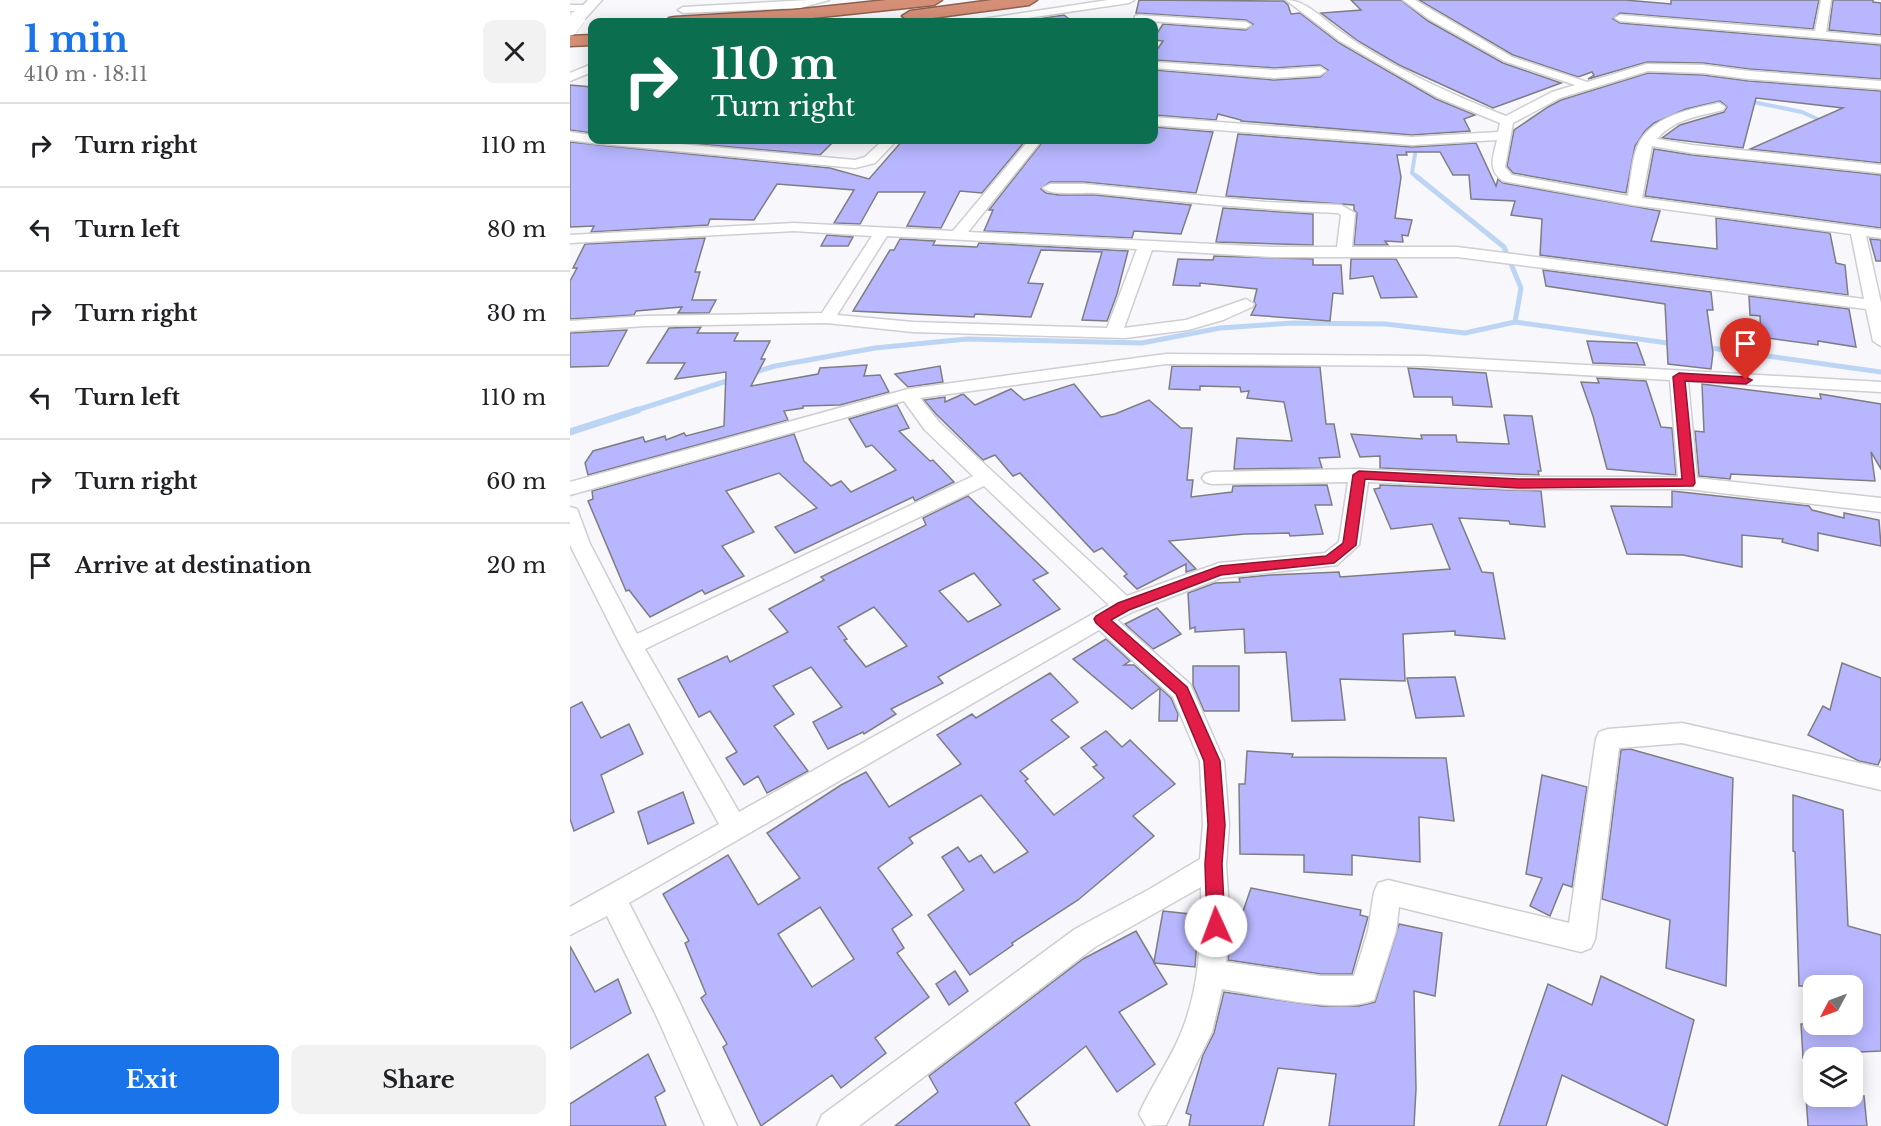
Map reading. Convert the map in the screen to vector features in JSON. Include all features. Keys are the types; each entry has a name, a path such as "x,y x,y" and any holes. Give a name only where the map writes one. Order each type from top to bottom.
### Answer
{"highway":[{"path":"679,16 803,14 934,0"},
{"path":"889,18 1029,0"},
{"path":"570,41 588,40"}],"street":[{"path":"679,16 700,0"},
{"path":"679,16 824,0"},
{"path":"1026,18 1128,0 1135,18"},
{"path":"1291,0 1344,39 1431,88 1507,121"},
{"path":"1408,0 1433,17 1508,59 1543,73 1585,85"},
{"path":"1820,36 1826,0"},
{"path":"1620,18 1881,40"},
{"path":"1158,21 1246,25"},
{"path":"1158,65 1274,74 1320,71"},
{"path":"1881,85 1749,75 1703,69 1647,67 1556,95 1507,121 1498,167 1500,173 1508,178 1634,201 1881,234"},
{"path":"570,77 588,71"},
{"path":"1634,201 1647,141 1670,122 1687,113 1719,107"},
{"path":"1158,121 1412,141 1503,136"},
{"path":"570,136 588,138"},
{"path":"1647,141 1692,149 1881,169"},
{"path":"642,144 855,164 870,160 886,144"},
{"path":"957,236 1032,144"},
{"path":"1050,188 1084,188 1265,206 1341,209 1348,213 1344,252"},
{"path":"570,239 794,226 1274,252 1405,249 1457,252 1872,305"},
{"path":"827,318 882,232"},
{"path":"1858,232 1881,341"},
{"path":"1114,333 1146,245"},
{"path":"570,326 646,321 827,318 888,327 1114,333 1201,323 1246,304"},
{"path":"570,489 908,394 1166,359 1426,361 1881,387"},
{"path":"1679,377 1688,483"},
{"path":"908,394 932,426 1124,606"},
{"path":"570,922 1124,606 1220,571 1330,560 1349,545 1359,475"},
{"path":"1212,478 1359,475 1518,483 1688,483 1881,506"},
{"path":"632,646 987,477"},
{"path":"570,513 580,544 632,646 735,829"},
{"path":"1101,619 1182,691 1212,761 1216,825 1213,864 1216,926 1211,974 1197,1032 1155,1114"},
{"path":"1211,974 1321,990 1364,990 1382,931 1389,892 1581,939 1608,739 1682,733 1881,780"},
{"path":"833,1126 1086,938 1213,864"},
{"path":"612,898 667,1007 721,1126"}],"building":[{"path":"1139,0 1284,1 1291,14 1300,13 1339,43 1436,99 1475,115 1464,119 1470,131 1412,135 1241,121 1218,114 1216,120 1158,115 1158,70 1274,80 1320,77 1328,70 1320,65 1274,68 1158,60 1158,48 1163,41 1158,40 1158,32 1163,24 1246,30 1253,24 1246,20 1136,13"},
{"path":"1351,0 1401,0 1428,21 1503,63 1561,83 1493,108 1399,65 1358,41 1321,13 1361,10"},
{"path":"1419,0 1625,0 1671,4 1671,0 1819,0 1813,29 1620,13 1613,19 1620,23 1881,45 1881,79 1749,69 1703,63 1647,62 1588,79 1594,75 1592,72 1578,77 1513,55"},
{"path":"1833,0 1873,0 1873,2 1881,3 1881,35 1829,30"},
{"path":"1064,15 1068,18 1044,18"},
{"path":"1648,73 1703,75 1749,81 1881,91 1881,163 1750,149 1843,108 1756,98 1743,148 1662,138 1680,125 1724,112 1727,107 1720,101 1686,109 1654,123 1645,131 1635,146 1626,193 1513,173 1507,166 1514,130 1548,107 1561,100"},
{"path":"570,85 588,87 588,132 570,130"},
{"path":"1158,127 1213,132 1196,193 1084,182 1050,182 1041,189 1046,193 1059,195 1096,195 1191,205 1181,234 1134,231 1132,238 984,231 993,210 989,210 1041,144 1158,144"},
{"path":"1238,134 1412,147 1476,143 1496,186 1498,179 1503,183 1660,211 1651,241 1717,249 1716,218 1830,233 1836,263 1845,265 1848,295 1540,255 1542,219 1511,215 1515,201 1471,199 1469,175 1453,175 1440,152 1406,152 1407,155 1397,155 1401,177 1395,218 1412,220 1408,236 1402,235 1403,242 1385,241 1388,245 1354,245 1357,213 1354,205 1226,196"},
{"path":"570,142 830,168 869,179 900,144 1023,144 982,193 960,191 941,228 907,226 925,192 878,192 860,224 834,223 854,190 777,184 754,220 710,219 708,225 591,232 594,226 570,227"},
{"path":"699,144 831,144 820,155"},
{"path":"1654,149 1881,175 1881,228 1645,196"},
{"path":"1223,208 1313,214 1313,245 1216,242"},
{"path":"827,235 853,237 848,246 821,246"},
{"path":"705,238 695,272 700,272 692,300 716,300 709,313 678,313 682,307 636,311 634,315 570,319 570,281 577,268 573,268 585,244"},
{"path":"900,239 935,241 933,245 977,247 979,243 1128,251 1117,294 1107,321 1082,320 1102,252 1041,250 1028,283 1043,284 1031,317 975,314 974,317 853,311 890,250 894,250"},
{"path":"1870,239 1881,240 1881,261 1876,261"},
{"path":"1214,256 1313,259 1313,265 1341,265 1343,294 1333,293 1330,321 1251,315 1256,305 1254,301 1257,289 1200,283 1200,286 1173,285 1178,259 1213,260"},
{"path":"1351,259 1396,259 1417,297 1381,298 1373,276 1350,279"},
{"path":"1543,270 1711,292 1713,310 1707,310 1713,353 1711,369 1668,364 1665,304 1546,286"},
{"path":"1749,296 1849,309 1856,347 1818,341 1818,345 1761,337 1760,316 1750,315"},
{"path":"701,327 697,333 738,333 734,341 770,341 761,359 765,359 751,386 818,374 820,368 867,365 864,376 880,375 889,392 840,405 803,406 803,408 784,411 788,420 588,475 585,463 593,451 643,437 645,442 665,436 666,440 684,433 686,436 724,426 726,372 675,379 685,363 647,363 669,328"},
{"path":"627,330 608,366 570,367 570,333"},
{"path":"1587,341 1637,343 1645,365 1593,363"},
{"path":"940,366 943,382 908,387 895,374"},
{"path":"1172,366 1320,367 1326,424 1334,424 1340,457 1319,458 1322,468 1234,469 1237,438 1292,441 1284,402 1247,398 1249,391 1241,392 1240,387 1200,386 1200,390 1169,389"},
{"path":"1408,368 1486,373 1492,407 1453,405 1452,397 1414,397"},
{"path":"1597,378 1646,381 1661,427 1672,428 1676,475 1607,469 1581,382 1599,383"},
{"path":"1074,384 1101,417 1115,414 1149,400 1181,428 1192,428 1187,480 1193,480 1191,497 1232,492 1233,486 1327,485 1332,505 1315,505 1323,534 1290,536 1289,533 1245,534 1169,541 1196,569 1186,572 1186,564 1137,589 1124,576 1127,574 1102,548 1094,552 1020,473 1013,476 995,455 983,460 924,400 945,397 945,402 963,394 975,405 1011,389 1024,400"},
{"path":"1702,384 1821,399 1820,394 1881,404 1881,469 1871,452 1875,481 1731,474 1730,479 1699,476 1695,431 1704,432"},
{"path":"897,405 909,428 899,431 930,461 933,460 954,482 915,501 913,497 795,553 775,527 817,508 779,473 726,491 754,532 722,546 744,576 705,594 702,590 650,617 629,590 626,591 588,501 593,499 592,491 794,434 804,461 831,486 841,481 851,492 896,470 872,445 866,447 849,419"},
{"path":"1504,415 1532,416 1541,471 1538,471 1539,475 1380,468 1380,456 1360,457 1351,434 1422,439 1421,435 1456,435 1457,442 1509,444"},
{"path":"1380,485 1541,491 1545,527 1510,524 1509,521 1459,518 1482,572 1493,573 1505,639 1455,635 1455,631 1403,634 1405,681 1340,679 1345,720 1292,721 1286,652 1245,653 1244,629 1195,632 1195,627 1190,629 1188,593 1215,583 1240,582 1239,578 1270,575 1339,572 1340,577 1450,569 1432,524 1391,529 1374,489 1380,488"},
{"path":"1672,491 1809,506 1812,510 1844,518 1844,513 1879,520 1881,546 1818,533 1818,551 1782,542 1783,539 1742,535 1742,567 1683,555 1627,554 1611,506 1672,507"},
{"path":"968,496 1048,573 1033,580 1060,609 938,677 943,683 891,709 896,714 864,734 863,732 828,749 813,722 842,707 811,667 773,686 794,714 774,726 808,771 767,793 758,776 744,785 726,758 737,752 710,711 699,717 678,679 727,656 730,662 788,632 769,609 824,580 821,577 926,525 923,518","holes":["974,573 1001,605 968,622 939,591","874,607 907,646 866,667 844,640 847,639 838,627"]},
{"path":"1157,608 1181,634 1153,649 1125,624"},
{"path":"1106,639 1130,661 1124,665 1134,665 1160,688 1132,709 1073,659"},
{"path":"1842,663 1881,678 1881,758 1878,765 1859,761 1808,735 1823,706 1830,710"},
{"path":"1193,666 1239,666 1239,711 1204,711 1193,685"},
{"path":"1050,673 1078,702 1051,720 1069,737 1020,771 1028,779 1025,781 1054,815 1104,778 1093,767 1097,765 1081,748 1106,731 1122,747 1130,740 1175,784 1133,816 1154,836 1078,900 1012,943 1013,945 970,975 928,915 964,890 942,857 958,847 969,862 981,855 994,873 1028,852 981,795 909,838 913,843 878,868 912,915 892,929 904,948 897,953 929,997 875,1038 886,1053 841,1088 832,1075 761,1126 723,1047 727,1044 701,998 706,994 685,943 689,941 663,894 728,855 758,905 800,878 767,833 841,785 866,772 889,807 961,764 937,735 972,714 976,718","holes":["820,907 854,959 812,987 778,934"]},
{"path":"1455,677 1464,716 1416,718 1407,678"},
{"path":"1160,688 1171,698 1178,714 1177,721 1159,721"},
{"path":"582,702 601,738 629,724 643,754 601,775 614,812 574,831 570,819 570,708"},
{"path":"1630,749 1733,778 1726,986 1666,968 1670,920 1602,899 1621,750"},
{"path":"1247,751 1293,754 1292,757 1446,758 1454,821 1419,817 1420,862 1352,855 1352,875 1304,872 1304,855 1240,854 1239,784 1245,784"},
{"path":"1542,775 1587,787 1572,887 1563,884 1550,916 1530,906 1542,878 1526,874"},
{"path":"683,792 694,823 648,844 638,812"},
{"path":"1793,795 1843,810 1848,926 1881,935 1881,1051 1863,1052 1863,1047 1803,1047 1803,1058 1801,1024 1803,1024 1803,1035 1863,1035 1863,975 1803,975 1803,986 1799,986 1795,852 1793,851"},
{"path":"1251,888 1361,910 1360,915 1368,917 1352,974 1321,974 1228,960 1236,919 1240,920"},
{"path":"1163,911 1199,915 1195,967 1154,963 1167,984 1119,1012 1155,1064 1117,1092 1086,1046 1015,1103 1030,1126 895,1126 938,1092 929,1076 1083,959 1136,931 1154,962"},
{"path":"1399,924 1442,933 1435,996 1414,991 1416,1089 1414,1126 1329,1126 1336,1074 1278,1068 1263,1126 1189,1126 1191,1115 1186,1113 1203,1055 1214,1033 1224,992 1321,1006 1359,1006 1375,1002"},
{"path":"570,946 595,992 618,979 631,1013 570,1049"},
{"path":"955,971 968,991 949,1005 936,984"},
{"path":"1601,976 1694,1020 1667,1126 1562,1075 1546,1126 1499,1126 1548,984 1592,1005"},
{"path":"648,1054 665,1091 655,1097 666,1126 570,1126 570,1104"},
{"path":"1864,1096 1867,1126 1808,1126 1807,1107 1863,1107"}],"waterway":[{"path":"1748,101 1802,112 1824,122"},
{"path":"1381,130 1417,142 1412,173 1418,178"},
{"path":"1416,176 1504,247 1521,288 1515,322"},
{"path":"752,373 775,366 875,348 967,339 1142,343 1220,328 1293,323 1385,324 1465,333 1515,322"},
{"path":"1515,322 1675,344"},
{"path":"1704,347 1881,372"},
{"path":"634,411 733,379"},
{"path":"570,432 638,410"}],"route":[{"path":"1216,926 1213,864 1216,825 1212,761 1182,691 1101,619 1124,606 1220,571 1330,560 1349,545 1359,475 1518,483 1688,483 1679,377 1746,380"}]}
